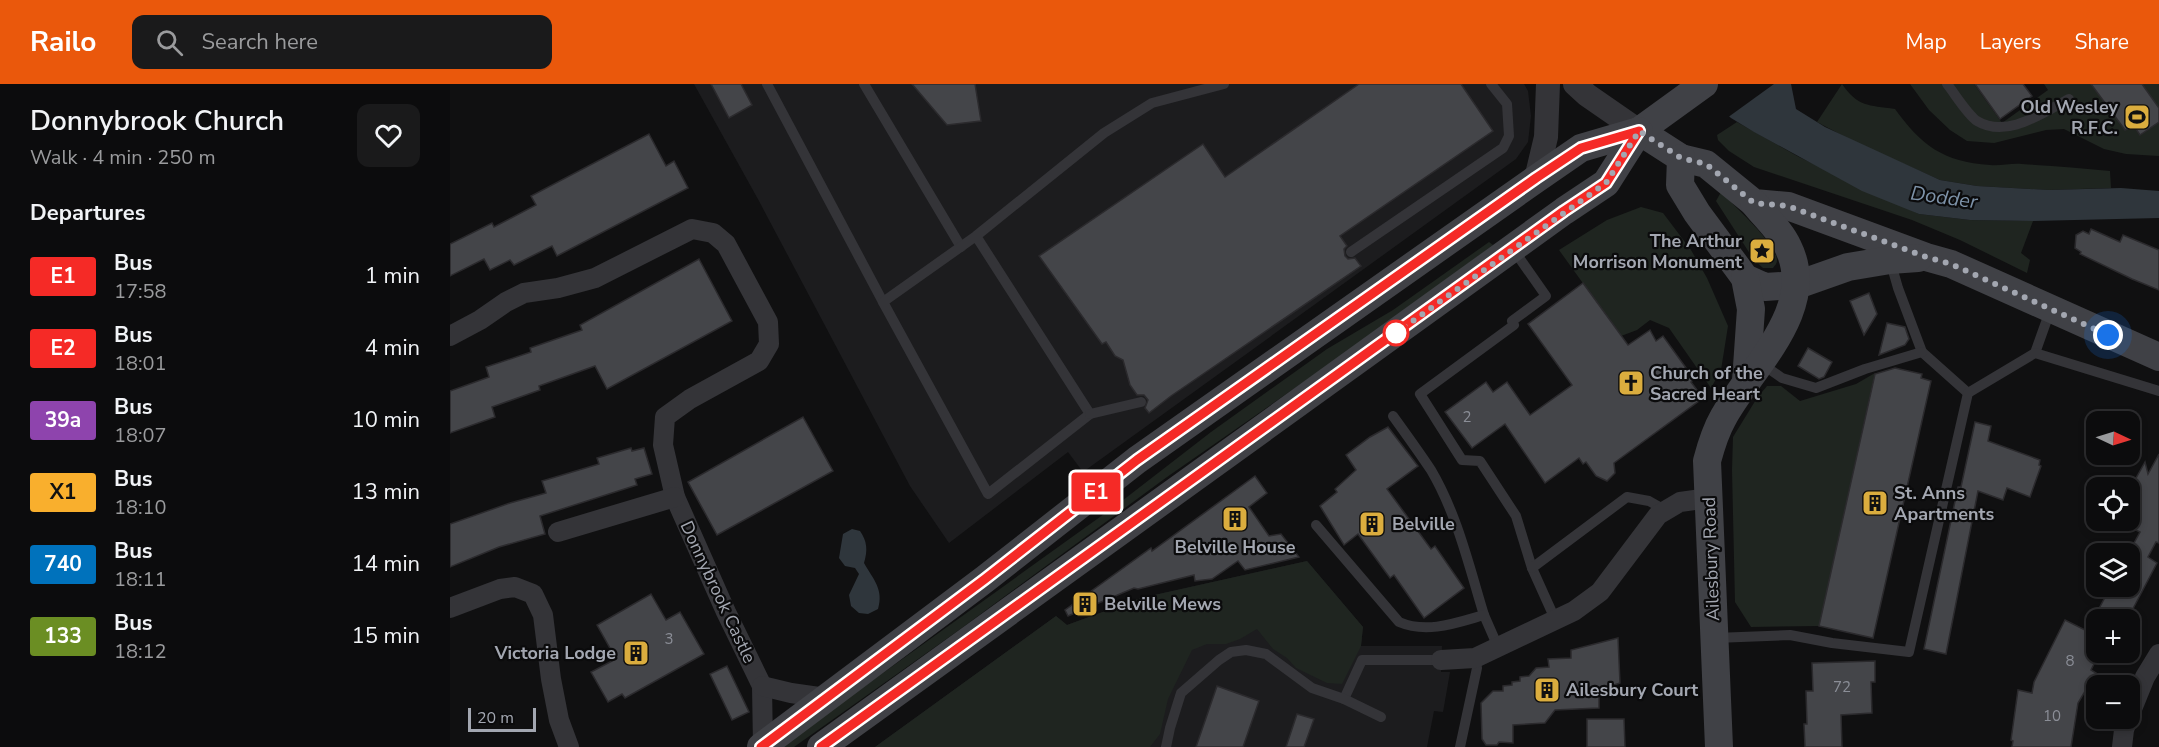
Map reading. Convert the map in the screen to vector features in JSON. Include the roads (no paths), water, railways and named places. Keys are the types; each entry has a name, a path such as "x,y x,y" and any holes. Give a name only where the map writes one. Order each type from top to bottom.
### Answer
{"main road":[{"path":"762,746 985,579 1137,460 1536,178 1581,148 1639,131 1700,86"},
{"path":"821,747 1606,183 1639,131"},
{"name":"Ailesbury Road","path":"1639,131 1681,158 1706,164 1754,203 1788,245 1795,264 1797,285 1790,312 1714,436 1707,461 1719,747"},
{"path":"1681,158 1680,185 1697,213 1745,278 1765,287 1797,285 1848,267 1926,257"},
{"path":"1754,203 1788,206 1951,264 2159,357"},
{"path":"1481,219 1496,226 1513,248"},
{"name":"Ailesbury Road","path":"1745,278 1751,309 1754,372"}],"street":[{"path":"1536,178 1546,136 1548,84"},
{"path":"1575,84 1639,131"},
{"name":"Donnybrook Castle","path":"450,336 524,293 558,288 595,278 692,229 713,233 726,244 768,322 769,344 759,361 690,399 665,417 663,445 675,497 762,686 762,746"},
{"path":"558,532 675,497"},
{"path":"1441,660 1475,658 1574,611 1600,592 1656,518 1665,510 1686,500 1709,498"},
{"path":"450,608 500,589 515,587 533,594 543,615 559,720 569,747"},
{"path":"2140,688 2159,654"},
{"name":"Donnybrook Castle","path":"762,686 826,698"},
{"path":"2122,747 2124,729"}],"lane":[{"path":"768,84 988,494 1090,414 1141,402"},
{"path":"864,84 961,247"},
{"path":"883,302 976,236 1112,128 1152,103 1224,84"},
{"path":"1351,252 1503,148 1509,136 1507,104 1491,84"},
{"path":"1947,84 1976,120 1992,127 2017,125 2069,99"},
{"path":"976,236 1090,414"},
{"path":"1513,248 1546,296 1512,321 1514,325 1420,394 1462,460 1480,461 1516,516 1532,568 1555,620"},
{"path":"1890,260 1922,352 1968,393"},
{"path":"1715,638 1790,635 1832,643 1909,652 1968,393 2035,353 2051,309"},
{"path":"1754,372 1816,388 1865,369 1922,352"},
{"path":"2035,353 2159,392"},
{"path":"1393,416 1431,471 1451,511 1484,615 1498,647"},
{"path":"1532,568 1627,497 1649,501 1665,510"},
{"path":"1316,525 1399,622 1412,628 1432,628 1484,615"},
{"path":"1166,747 1181,693 1231,652 1246,650 1266,654 1312,688 1344,699 1381,717"},
{"path":"1460,747 1477,668 1475,658"},
{"path":"1344,699 1362,660 1441,660"}],"water":[{"name":"Dodder","path":"1693,84 1791,84 1796,109 1825,127 1940,180 1977,186 2049,190 2121,188 2159,191 2159,218 1970,220 1919,214 1862,191 1754,132 1731,118"},
{"path":"852,529 860,531 864,538 866,550 864,563 879,590 878,609 868,614 859,613 851,606 849,595 859,574 855,568 845,566 839,558 843,534"}],"place":[{"name":"Old Wesley R.F.C.","path":"2137,117"},
{"name":"The Arthur Morrison Monument","path":"1762,251"},
{"name":"Church of the Sacred Heart","path":"1631,383"},
{"name":"St. Anns Apartments","path":"1875,503"},
{"name":"Belville House","path":"1235,519"},
{"name":"Belville","path":"1372,524"},
{"name":"Belville Mews","path":"1085,604"},
{"name":"Victoria Lodge","path":"636,653"},
{"name":"Ailesbury Court","path":"1547,690"}]}
